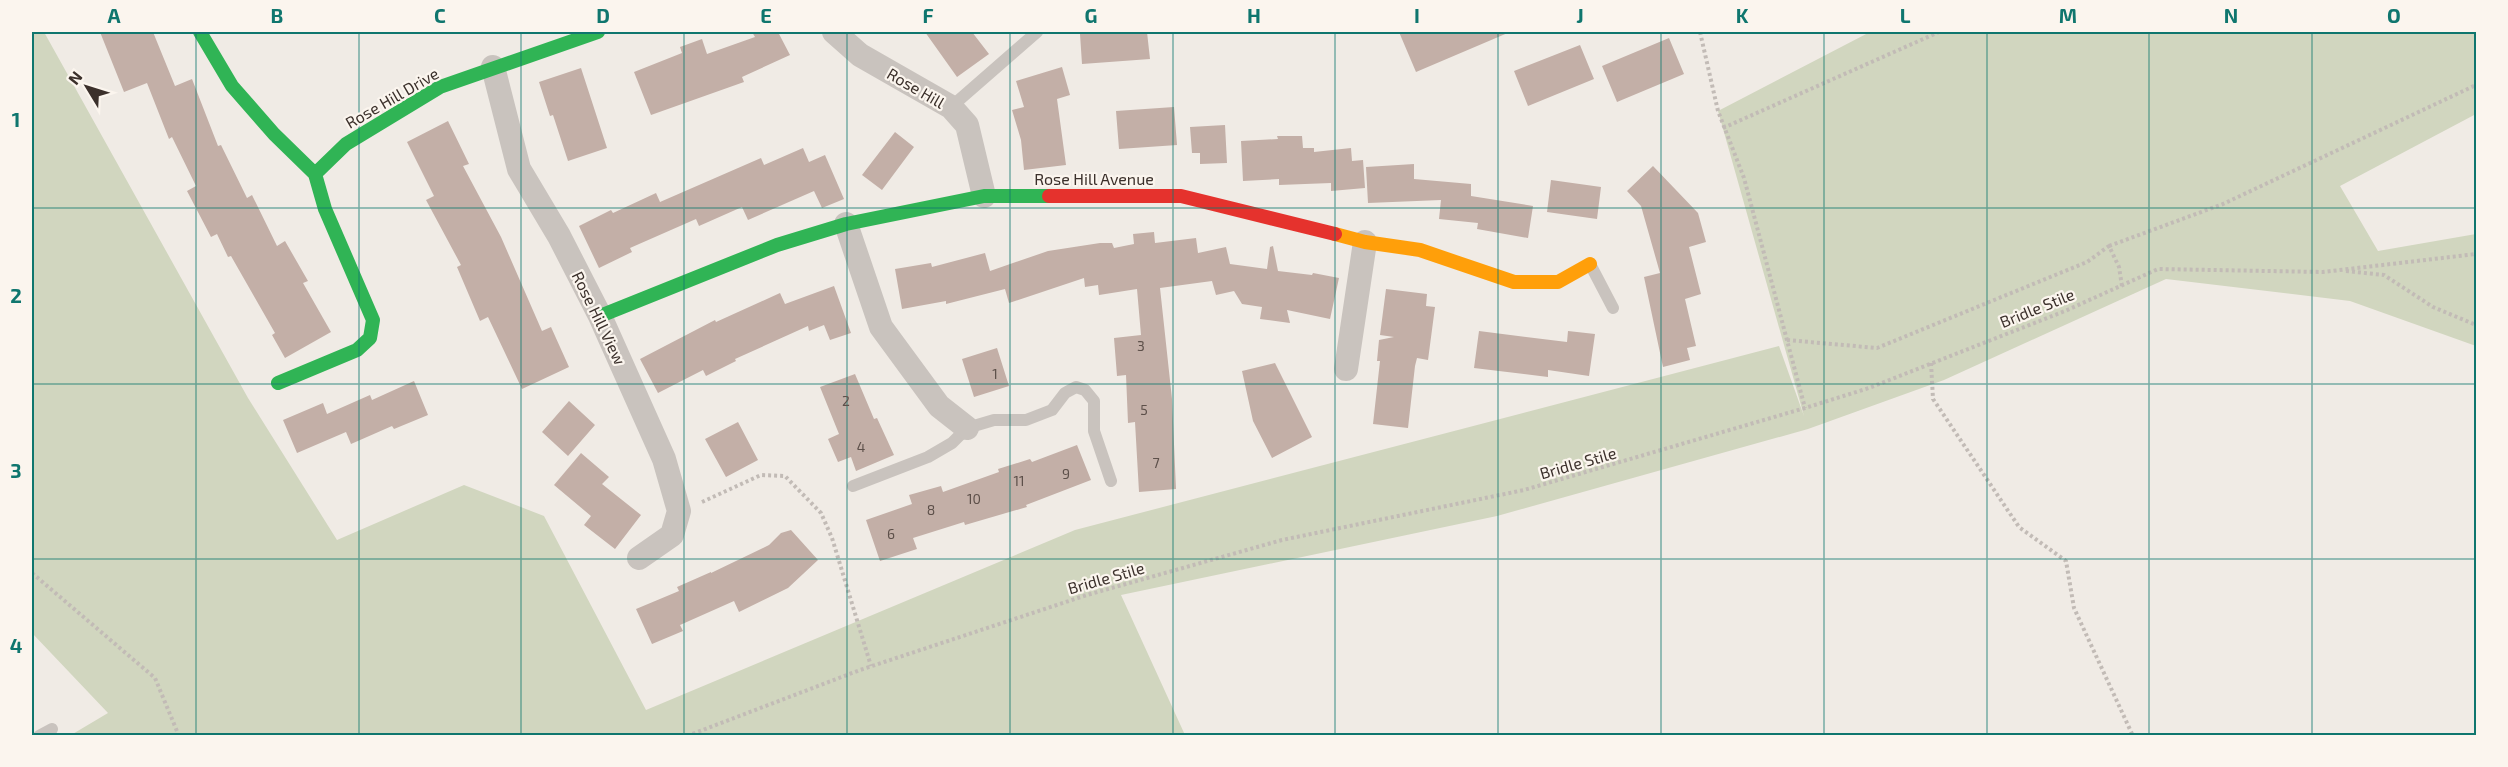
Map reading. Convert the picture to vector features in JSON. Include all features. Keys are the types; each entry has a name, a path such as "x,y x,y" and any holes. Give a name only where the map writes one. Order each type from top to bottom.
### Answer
{"street":[{"path":"200,32 232,86 274,134 315,174 325,209 365,297 374,330 369,340 355,354 278,383"},
{"name":"Rose Hill Drive","path":"315,174 346,144 440,87 598,32"},
{"name":"Rose Hill","path":"834,32 860,55 951,107 967,125 984,196"},
{"name":"Rose Hill View","path":"493,67 519,169 559,236 600,316 664,459 679,511"},
{"name":"Rose Hill Avenue","path":"600,316 777,245 846,224 984,196 1181,196 1365,242 1420,250 1514,282 1558,282 1590,264"},
{"path":"846,224 880,327 939,406 967,428"},
{"path":"1346,369 1365,242"},
{"path":"639,558 672,535 679,511"}],"lane":[{"path":"951,107 1037,32"},
{"path":"1590,264 1613,308"},
{"path":"853,486 928,457 952,444 967,428 994,420 1026,420 1052,410 1065,393 1076,387 1085,390 1094,401 1094,431 1111,481"},
{"path":"39,735 52,729"}],"path":[{"path":"1700,32 1723,128 1744,178 1805,408"},
{"path":"1723,128 1939,32"},
{"path":"1787,339 1877,348 2087,262 2109,246 2223,204 2476,85"},
{"path":"2109,246 2119,267 2122,286"},
{"name":"Bridle Stile","path":"687,735 871,666 1087,595 1270,543 1524,490 1805,408 1869,387 2065,311 2158,269 2323,272 2476,255"},
{"path":"2336,271 2384,275 2433,307 2476,325"},
{"path":"1931,363 1934,399 2019,527 2066,561 2074,608 2133,735"},
{"path":"679,511 761,475 785,476 821,513 832,538 871,666"},
{"path":"32,573 155,678 179,735"}],"green space":[{"path":"32,32 44,32 248,398 337,540 464,485 544,516 646,710 1075,530 1779,346 1804,416 1718,111 1870,32 2476,32 2476,114 2340,186 2378,251 2476,234 2476,346 2350,301 2166,279 1944,380 1808,429 1497,516 1121,595 1185,735 71,735 108,713 32,633"}],"building":[{"path":"100,32 153,32 175,86 192,79 218,146 221,145 247,198 252,195 277,246 285,241 308,281 303,283 331,332 285,358 272,335 275,333 231,256 228,257 217,234 211,237 187,191 196,186 172,137 169,139 147,83 124,92"},
{"path":"752,32 778,32 790,55 742,77 744,82 651,115 634,72 682,53 680,47 702,39 707,54 755,37"},
{"path":"925,32 972,32 989,54 957,77"},
{"path":"1147,32 1150,59 1082,64 1080,34"},
{"path":"1399,32 1510,32 1416,72"},
{"path":"1669,38 1684,74 1617,102 1602,66"},
{"path":"1580,45 1594,79 1528,106 1514,71"},
{"path":"1062,67 1070,95 1057,99 1066,165 1024,170 1021,140 1012,110 1024,107 1016,81"},
{"path":"581,68 607,148 568,161 539,82"},
{"path":"1174,107 1177,145 1119,149 1116,111"},
{"path":"448,121 469,164 463,166 501,237 542,331 551,327 569,367 522,389 488,317 480,321 457,267 461,265 426,200 434,196 407,142"},
{"path":"1225,125 1227,163 1200,164 1200,153 1192,153 1190,127"},
{"path":"895,132 914,147 882,190 862,175"},
{"path":"1277,136 1302,136 1303,148 1314,148 1314,152 1351,148 1352,161 1363,160 1365,188 1331,191 1331,183 1279,185 1279,179 1243,181 1241,141 1278,139"},
{"path":"803,148 809,162 825,155 844,199 822,208 814,191 748,220 742,207 699,226 696,219 630,248 632,252 599,268 579,226 611,210 613,213 656,193 660,202 761,158 764,165"},
{"path":"1414,164 1414,179 1471,184 1471,196 1533,206 1528,238 1477,229 1478,223 1439,219 1441,200 1368,203 1366,167"},
{"path":"1653,166 1698,213 1706,242 1689,247 1701,294 1685,299 1696,346 1687,348 1690,360 1663,367 1644,277 1660,273 1641,206 1627,191"},
{"path":"1551,180 1601,187 1597,219 1547,212"},
{"path":"1154,232 1155,243 1196,238 1198,253 1226,247 1230,264 1267,269 1270,247 1273,246 1278,271 1312,275 1313,273 1339,278 1330,319 1287,310 1290,323 1260,319 1262,307 1242,304 1234,291 1216,295 1212,281 1160,288 1172,399 1176,489 1139,492 1135,422 1128,423 1126,375 1117,376 1114,338 1141,335 1137,289 1099,295 1098,285 1085,287 1084,278 1009,303 1005,289 946,304 946,301 902,309 895,269 931,263 932,267 985,253 990,271 1048,251 1100,243 1112,243 1114,248 1134,244 1133,234"},
{"path":"834,286 851,333 830,340 824,325 809,331 808,326 735,359 736,361 706,376 703,370 658,393 640,359 715,320 716,322 780,293 785,304"},
{"path":"1386,289 1427,294 1426,306 1435,307 1428,360 1417,358 1415,366 1408,428 1373,424 1380,361 1377,361 1379,340 1394,337 1380,335"},
{"path":"1479,331 1567,342 1568,331 1595,334 1589,376 1548,370 1548,377 1474,368"},
{"path":"997,348 1009,386 974,397 962,359"},
{"path":"1275,363 1312,437 1272,458 1253,421 1242,371"},
{"path":"855,374 874,419 877,418 894,455 856,471 851,457 838,462 828,439 839,434 820,387"},
{"path":"414,381 428,415 394,429 392,426 351,444 346,432 297,453 283,420 323,403 327,414 370,395 372,400"},
{"path":"569,401 595,425 568,456 542,432"},
{"path":"738,422 758,460 726,477 705,439"},
{"path":"1077,445 1091,480 1026,505 1027,507 965,525 964,522 913,538 917,549 880,561 866,520 912,504 909,495 941,486 943,492 999,472 998,469 1030,459 1032,462"},
{"path":"581,453 609,477 602,484 641,515 615,549 584,525 591,516 554,485"},
{"path":"791,530 818,560 788,588 739,612 734,601 680,625 683,631 652,644 636,609 679,591 677,587 769,545 781,533"}],"traffic: fast":[{"path":"200,32 232,86 274,134 315,174 325,209 373,320 370,338 357,350 278,383"},
{"path":"315,174 346,144 440,87 598,32"},
{"path":"600,316 777,245 846,224 984,196 1049,196"}],"traffic: slow":[{"path":"1335,234 1365,242 1420,250 1514,282 1558,282 1590,264"}],"traffic: jam":[{"path":"1049,196 1181,196 1335,234"}]}
